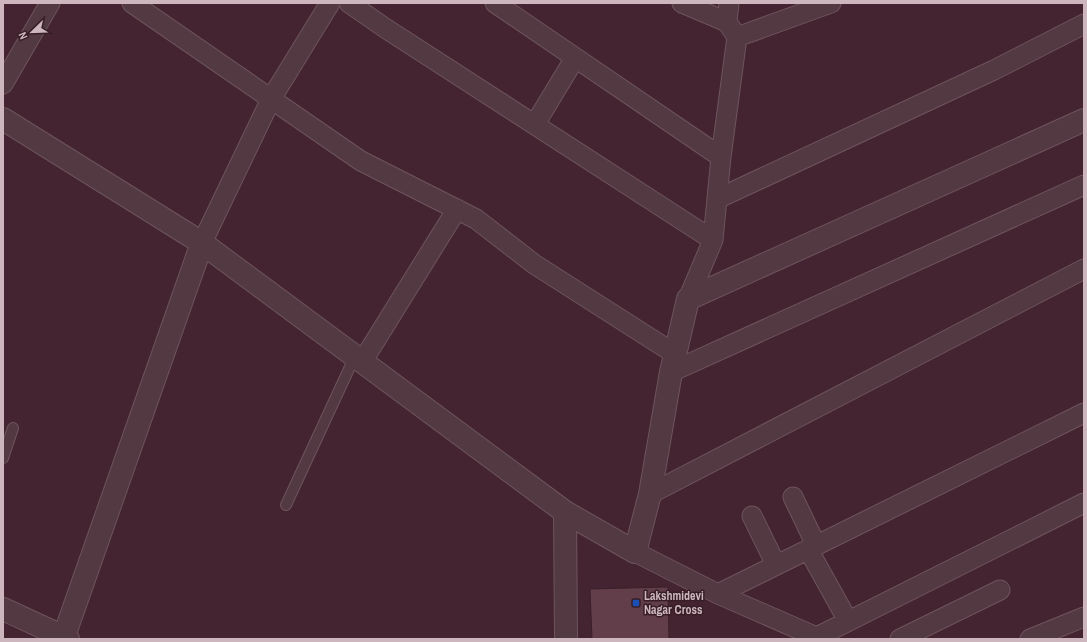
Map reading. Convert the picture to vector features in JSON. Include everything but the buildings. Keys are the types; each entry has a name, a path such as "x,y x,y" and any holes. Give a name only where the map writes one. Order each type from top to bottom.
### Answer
{"street":[{"path":"3,84 50,3"},
{"path":"132,3 361,162 476,219 534,264 673,363"},
{"path":"3,610 65,638 202,242 271,99 330,3"},
{"path":"348,3 713,240"},
{"path":"495,3 721,157"},
{"path":"635,552 650,494 673,363 688,299 713,240 721,157 737,37 727,22 682,3"},
{"path":"727,22 729,3"},
{"path":"737,37 832,3"},
{"path":"717,199 994,70 1084,24"},
{"path":"534,124 575,58"},
{"path":"3,119 202,242 565,512 635,552 718,594 819,638 848,621 1084,503"},
{"path":"688,299 1084,120"},
{"path":"673,363 1084,185"},
{"path":"358,359 457,209"},
{"path":"650,494 1084,269"},
{"path":"718,594 1084,413"},
{"path":"793,497 812,547 848,621"},
{"path":"565,512 566,639"},
{"path":"752,516 776,565"},
{"path":"900,639 1000,590"},
{"path":"1030,639 1084,617"}],"lane":[{"path":"286,505 358,359"},
{"path":"3,458 13,428"}],"place":[{"name":"Lakshmidevi Nagar Cross","path":"636,603"}]}
